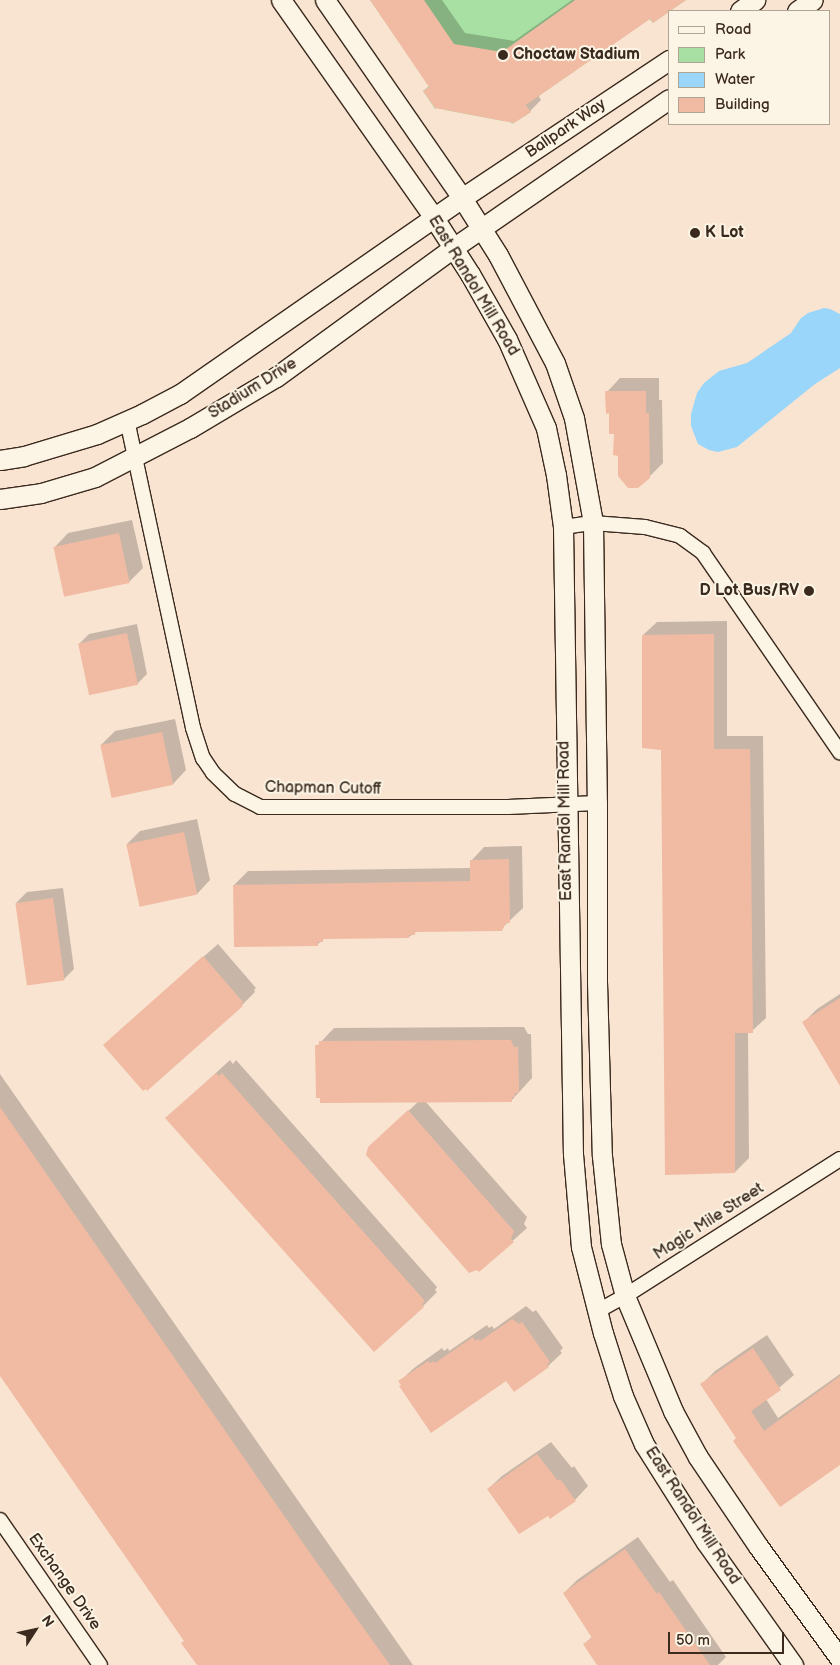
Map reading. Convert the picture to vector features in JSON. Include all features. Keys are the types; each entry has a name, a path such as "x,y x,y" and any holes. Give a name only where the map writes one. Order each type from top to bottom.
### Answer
{"main road":[{"name":"East Randol Mill Road","path":"281,0 453,248 503,331 529,384 546,428 556,475 563,527 573,1159 581,1247 596,1312 623,1396 644,1444 706,1542 793,1665"},
{"name":"East Randol Mill Road","path":"325,0 481,228 535,322 555,363 574,418 593,523 597,803 597,982 602,1156 611,1244 625,1296 673,1411 698,1457 758,1546 840,1659"},
{"path":"741,10 755,0"},
{"path":"798,10 813,0"},
{"name":"Ballpark Way","path":"462,198 668,61"},
{"name":"Ballpark Way","path":"481,228 668,100"},
{"path":"0,460 24,456 97,434 180,394 462,198"},
{"name":"Stadium Drive","path":"0,499 41,493 94,477 190,428 276,377 481,228"}],"street":[{"name":"Chapman Cutoff","path":"127,420 193,728 203,758 213,773 235,794 260,807 508,807 597,803"},
{"path":"563,527 593,523 645,527 680,536 703,553 840,752"},
{"name":"Magic Mile Street","path":"596,1312 625,1296 840,1159"},
{"name":"Exchange Drive","path":"0,1520 100,1665"}],"green space":[{"name":"Choctaw Stadium","path":"370,0 686,0 672,10 668,10 668,13 653,23 649,19 526,105 531,112 512,124 508,118 503,121 445,110 441,105 435,109 423,91 429,86"}],"water":[{"path":"824,308 840,314 840,368 815,384 737,447 718,452 698,444 691,426 691,414 697,393 704,383 719,371 747,363 791,333 801,318 808,313"}],"building":[{"name":"Choctaw Stadium","path":"370,0 424,0 454,44 502,52 575,0 686,0 672,10 668,10 668,13 653,23 650,19 526,105 531,112 514,123 435,108 423,91 429,87"},
{"path":"605,391 646,391 646,413 649,413 650,478 638,488 628,488 618,476 618,456 613,455 614,434 609,434 609,413 606,414"},
{"path":"119,533 130,583 64,597 53,547"},
{"path":"127,633 138,685 89,695 78,643"},
{"path":"714,634 714,749 750,749 753,1033 735,1033 735,1173 665,1175 661,750 642,748 642,635"},
{"path":"162,732 173,785 112,798 100,745"},
{"path":"184,832 197,895 140,907 126,844"},
{"path":"509,859 510,923 506,923 502,931 415,932 415,935 409,935 409,938 323,939 323,942 318,942 318,946 234,947 233,885 470,881 470,860"},
{"path":"53,898 65,980 27,985 15,903"},
{"path":"203,956 243,1002 241,1004 243,1006 147,1091 146,1089 143,1091 103,1045"},
{"path":"840,998 840,1086 802,1022"},
{"path":"511,1040 514,1047 518,1047 519,1087 519,1093 515,1093 515,1097 512,1097 512,1102 320,1103 320,1098 316,1098 315,1045 319,1045 319,1041"},
{"path":"216,1073 219,1076 222,1073 425,1301 422,1304 424,1307 374,1352 165,1118"},
{"path":"0,1107 390,1665 197,1665 181,1643 184,1641 0,1376"},
{"path":"408,1110 514,1231 511,1239 514,1242 479,1272 477,1270 469,1273 366,1155 368,1147"},
{"path":"512,1319 519,1324 522,1322 550,1362 547,1364 549,1367 514,1392 506,1381 431,1433 399,1386 401,1385 398,1381 428,1361 430,1363 434,1361 435,1363 473,1337 475,1341 478,1339 480,1341"},
{"path":"753,1348 781,1390 751,1411 764,1431 840,1376 840,1465 780,1507 733,1441 736,1438 700,1384"},
{"path":"537,1454 558,1481 560,1479 576,1501 550,1519 548,1516 519,1534 487,1489"},
{"path":"625,1549 657,1594 659,1592 710,1665 597,1665 583,1644 592,1638 563,1593"}],"place":[{"name":"Choctaw Stadium","path":"503,55"},
{"name":"K Lot","path":"695,233"},
{"name":"D Lot Bus/RV","path":"809,591"}]}
